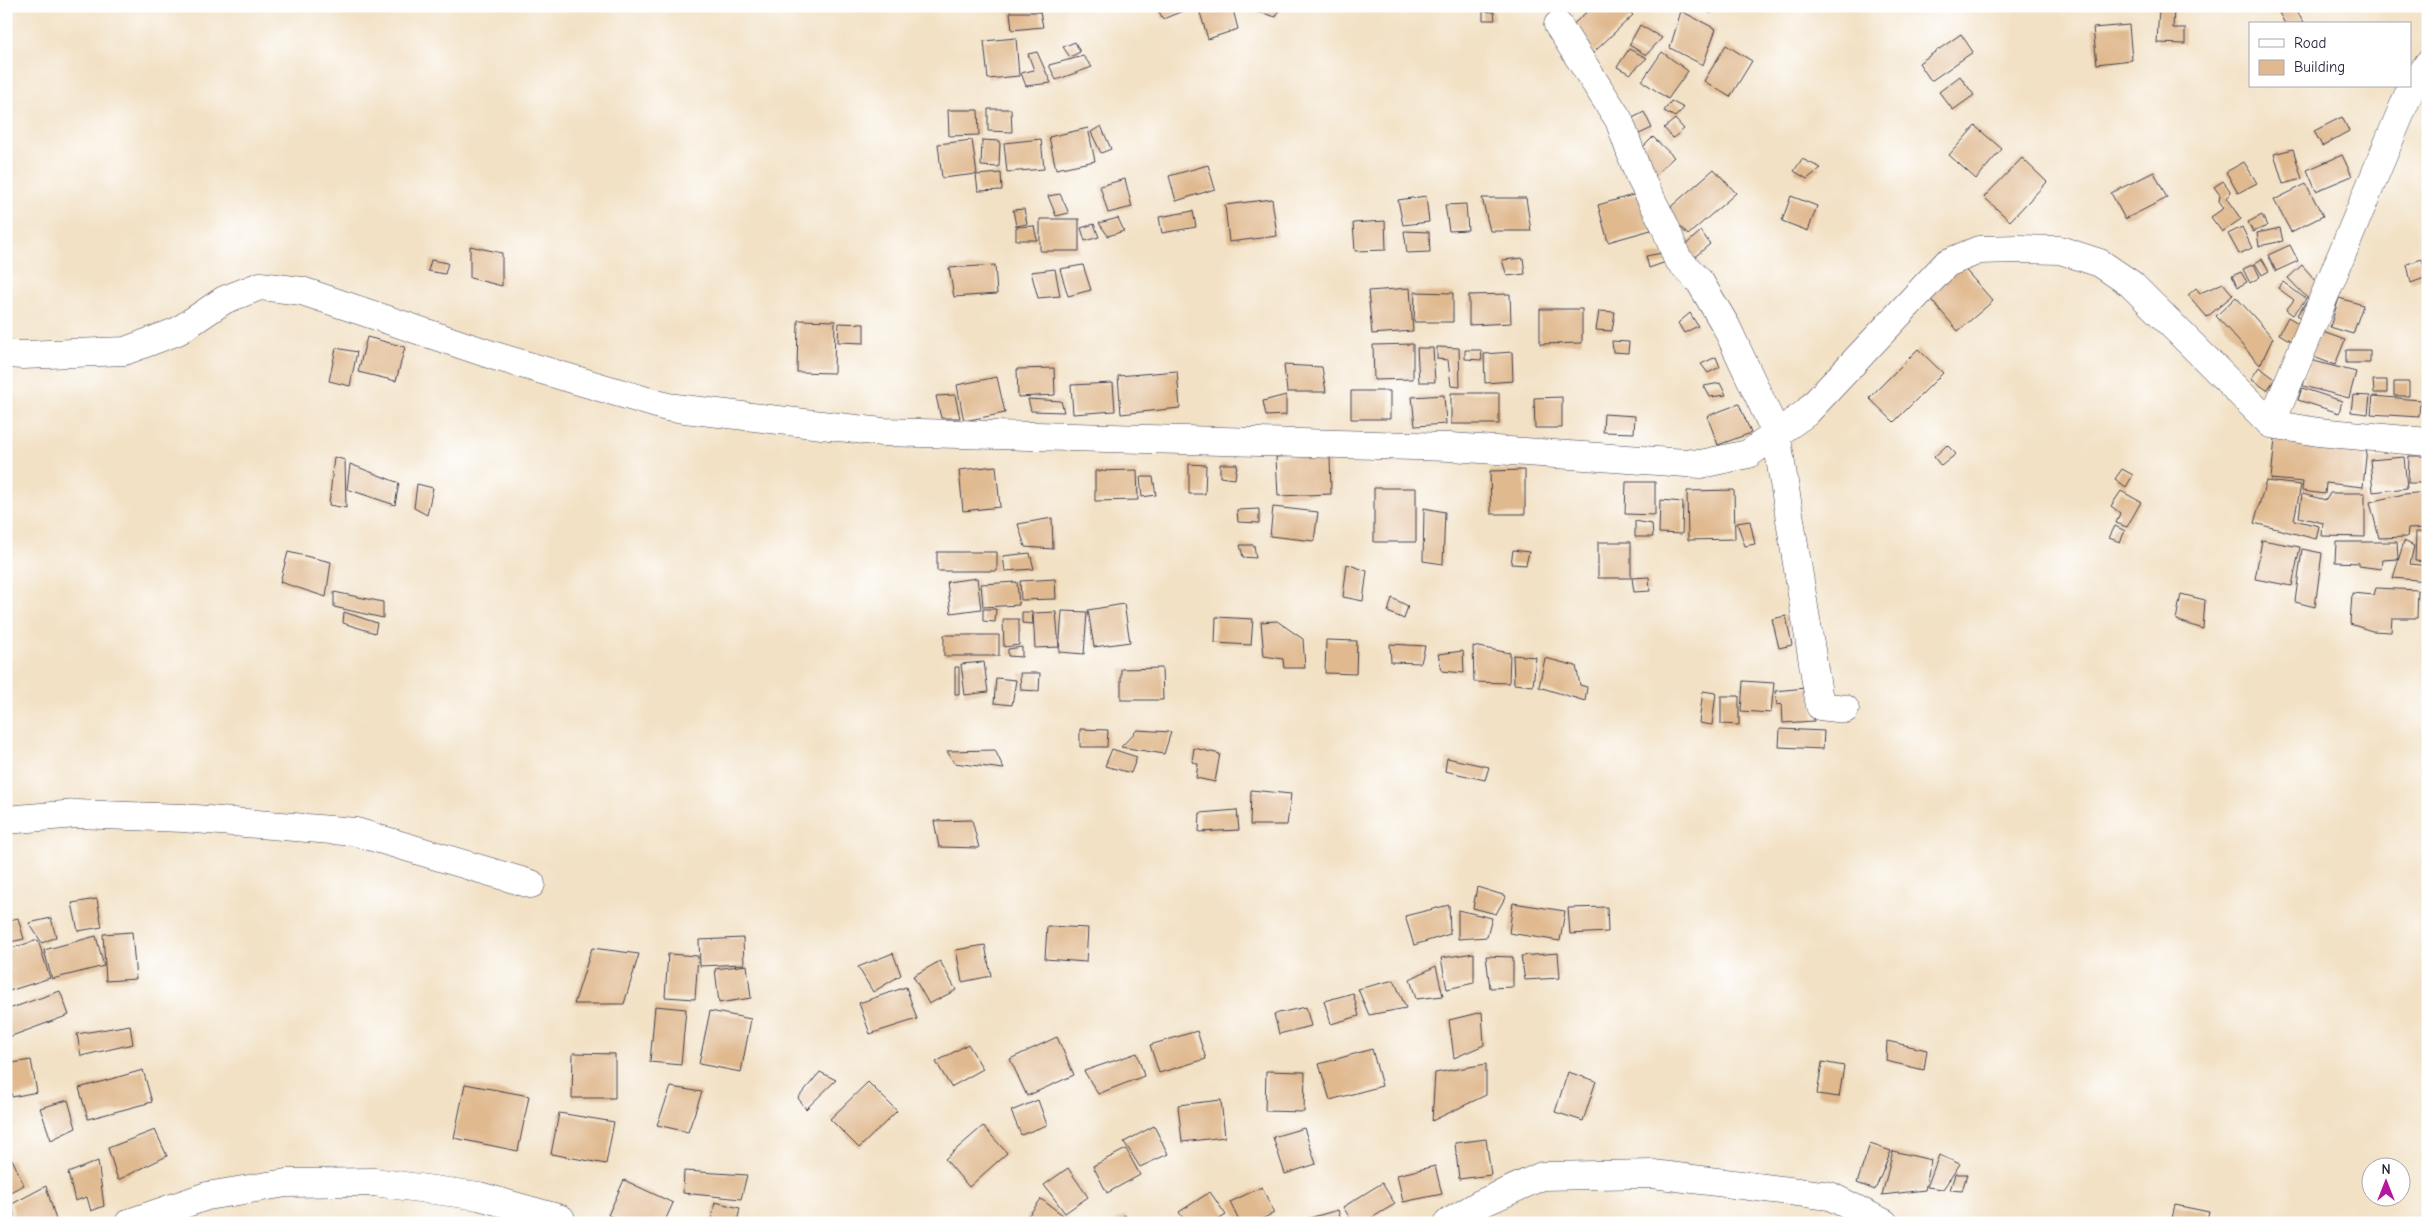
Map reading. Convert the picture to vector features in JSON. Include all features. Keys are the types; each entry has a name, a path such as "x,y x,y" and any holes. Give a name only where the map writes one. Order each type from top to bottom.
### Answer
{"street":[{"path":"1558,24 1619,120 1638,173 1665,226 1676,258 1700,282 1726,326 1776,433 1820,706 1845,709"},
{"path":"2271,424 2409,93 2428,64"},
{"path":"6,354 125,351 178,331 224,300 260,286 302,291 495,356 667,407 882,432 1451,447 1701,464 1748,454 1806,413 1947,263 1979,250 2060,250 2100,263 2131,284 2271,424 2318,432 2428,442"},
{"path":"6,820 76,814 183,818 356,832 531,884"},
{"path":"1448,1223 1480,1204 1542,1176 1654,1174 1830,1196 1884,1223"},
{"path":"129,1223 207,1196 286,1183 364,1182 479,1196 561,1219"}],"building":[{"path":"1156,6 1189,6 1190,8 1163,19"},
{"path":"1198,6 1232,6 1238,29 1208,39"},
{"path":"1249,6 1280,6 1276,17 1248,9"},
{"path":"1593,6 1624,6 1633,15 1593,53 1569,28"},
{"path":"1693,6 1714,6 1711,13"},
{"path":"2294,6 2304,22 2284,22 2276,7"},
{"path":"2159,7 2174,8 2173,28 2185,28 2185,44 2157,43"},
{"path":"1483,11 1494,12 1495,20 1483,20"},
{"path":"1681,11 1716,29 1703,65 1670,48"},
{"path":"1010,12 1040,12 1043,27 1012,30"},
{"path":"1640,25 1662,38 1646,55 1629,45"},
{"path":"2129,25 2132,60 2097,64 2093,28"},
{"path":"1961,34 1973,52 1931,81 1919,63"},
{"path":"1016,38 1019,76 988,79 984,41"},
{"path":"1075,42 1080,52 1070,57 1063,47"},
{"path":"1726,45 1752,61 1730,97 1704,81"},
{"path":"1629,49 1647,58 1630,74 1617,67"},
{"path":"1037,52 1051,83 1026,86 1021,73 1034,70 1028,54"},
{"path":"1662,52 1688,71 1668,99 1642,81"},
{"path":"1083,56 1092,67 1056,80 1049,65"},
{"path":"1960,76 1974,95 1953,110 1939,92"},
{"path":"1671,101 1684,108 1675,117 1664,111"},
{"path":"988,109 1011,109 1012,132 988,131"},
{"path":"948,110 978,110 979,135 949,136"},
{"path":"1644,112 1652,128 1637,135 1629,120"},
{"path":"2342,117 2349,131 2322,146 2314,131"},
{"path":"1675,119 1684,129 1673,138 1664,128"},
{"path":"1101,126 1111,149 1101,153 1091,132"},
{"path":"1975,126 2002,149 1976,179 1949,155"},
{"path":"1088,128 1095,161 1056,169 1049,137"},
{"path":"1653,137 1674,157 1655,175 1635,155"},
{"path":"1041,139 1044,169 1007,172 1004,143"},
{"path":"972,140 977,174 942,178 938,144"},
{"path":"982,140 1000,141 999,167 981,166"},
{"path":"2293,149 2302,179 2283,184 2274,154"},
{"path":"2342,155 2352,176 2316,191 2307,170"},
{"path":"2022,158 2047,182 2010,221 1984,197"},
{"path":"1802,159 1821,168 1807,179 1794,171"},
{"path":"2244,162 2257,183 2238,193 2226,172"},
{"path":"1208,165 1215,189 1176,201 1169,176"},
{"path":"1714,169 1736,193 1688,235 1666,211"},
{"path":"2154,172 2167,198 2125,219 2111,193"},
{"path":"1001,173 1002,190 978,191 976,175"},
{"path":"1125,179 1132,207 1108,213 1100,186"},
{"path":"2223,181 2231,192 2226,198 2241,219 2222,232 2211,217 2224,208 2219,201 2220,195 2214,187"},
{"path":"2306,184 2323,216 2291,232 2274,200"},
{"path":"1640,193 1651,230 1608,242 1598,205"},
{"path":"1060,194 1069,213 1056,216 1048,196"},
{"path":"1426,196 1429,222 1403,225 1398,200"},
{"path":"1791,196 1817,206 1808,231 1782,221"},
{"path":"1482,198 1526,198 1531,231 1490,231"},
{"path":"1272,199 1277,236 1229,242 1225,205"},
{"path":"1466,204 1468,230 1449,231 1445,205"},
{"path":"1024,209 1027,224 1016,226 1013,210"},
{"path":"1193,211 1196,227 1162,233 1159,217"},
{"path":"2262,215 2267,226 2253,232 2248,222"},
{"path":"1118,218 1124,231 1108,236 1099,223"},
{"path":"1040,219 1079,219 1079,251 1040,251"},
{"path":"1385,221 1386,250 1355,251 1353,223"},
{"path":"1094,224 1099,237 1085,241 1081,228"},
{"path":"1034,226 1037,240 1016,240 1016,227"},
{"path":"2242,227 2252,248 2239,254 2228,234"},
{"path":"2280,228 2283,241 2259,246 2257,233"},
{"path":"1404,231 1429,232 1430,252 1407,253"},
{"path":"1701,231 1710,244 1691,260 1682,248"},
{"path":"2290,245 2298,261 2276,271 2268,255"},
{"path":"470,246 502,253 502,286 470,278"},
{"path":"1662,253 1666,262 1649,268 1646,256"},
{"path":"1523,258 1525,274 1507,276 1502,260"},
{"path":"2262,259 2269,271 2262,275 2255,263"},
{"path":"2422,259 2427,277 2411,283 2407,264"},
{"path":"431,260 448,263 445,274 428,271"},
{"path":"2254,264 2260,277 2250,283 2243,269"},
{"path":"995,265 997,294 954,297 949,268"},
{"path":"1083,265 1091,290 1068,296 1060,269"},
{"path":"1961,265 1993,301 1958,331 1927,295"},
{"path":"2302,265 2325,291 2312,303 2288,278"},
{"path":"1055,269 1060,296 1038,298 1031,272"},
{"path":"2241,272 2247,282 2238,287 2232,276"},
{"path":"2283,282 2306,299 2293,315 2286,310 2294,300 2278,288"},
{"path":"2223,283 2233,295 2207,317 2188,295 2196,288 2200,293"},
{"path":"1410,288 1413,331 1372,334 1368,291"},
{"path":"1415,292 1453,293 1453,322 1414,322"},
{"path":"1510,294 1511,323 1469,325 1469,295"},
{"path":"2236,297 2273,338 2260,365 2216,316"},
{"path":"2339,298 2363,305 2353,334 2330,327"},
{"path":"2306,302 2316,309 2308,322 2297,315"},
{"path":"1540,309 1582,309 1582,343 1540,344"},
{"path":"1599,311 1615,312 1612,331 1596,330"},
{"path":"1690,313 1698,326 1684,333 1678,323"},
{"path":"2288,317 2305,327 2296,344 2279,334"},
{"path":"798,320 835,321 834,373 797,372"},
{"path":"839,323 864,324 864,343 838,342"},
{"path":"2320,331 2345,340 2335,365 2311,356"},
{"path":"367,337 405,347 396,381 358,372"},
{"path":"1612,341 1629,342 1628,353 1613,352"},
{"path":"1413,344 1413,379 1374,380 1373,345"},
{"path":"1437,347 1459,348 1460,387 1451,386 1448,360 1437,359"},
{"path":"336,348 357,352 350,386 329,381"},
{"path":"1417,348 1433,348 1435,382 1419,382"},
{"path":"1918,349 1943,373 1894,422 1869,398"},
{"path":"1465,350 1481,350 1482,360 1465,359"},
{"path":"2346,350 2370,350 2370,363 2346,363"},
{"path":"1512,352 1513,381 1485,383 1484,354"},
{"path":"1716,357 1720,367 1708,373 1701,364"},
{"path":"2310,360 2356,372 2349,398 2303,386"},
{"path":"1284,365 1322,367 1326,392 1287,392"},
{"path":"2259,367 2275,379 2267,390 2251,379"},
{"path":"1054,368 1055,395 1018,397 1017,369"},
{"path":"1177,371 1180,408 1121,414 1118,376"},
{"path":"997,377 1005,413 964,421 957,385"},
{"path":"2373,380 2387,380 2387,393 2374,393"},
{"path":"2394,382 2409,382 2409,396 2394,396"},
{"path":"1113,383 1115,411 1073,414 1071,385"},
{"path":"1720,383 1726,395 1710,397 1704,386"},
{"path":"2302,388 2342,401 2339,413 2298,400"},
{"path":"1351,391 1390,391 1390,419 1351,419"},
{"path":"1451,393 1499,393 1499,424 1451,424"},
{"path":"955,395 960,418 941,418 936,396"},
{"path":"1286,395 1286,415 1266,416 1263,401"},
{"path":"1444,395 1446,424 1415,426 1412,397"},
{"path":"2353,395 2370,396 2368,414 2351,412"},
{"path":"2373,396 2420,400 2419,417 2371,414"},
{"path":"1562,397 1562,428 1535,428 1534,398"},
{"path":"1028,399 1061,401 1064,412 1031,411"},
{"path":"1739,404 1751,433 1718,445 1707,416"},
{"path":"1604,414 1635,416 1634,433 1603,432"},
{"path":"2275,438 2367,447 2363,487 2326,483 2325,494 2302,491 2303,482 2271,479"},
{"path":"1947,445 1956,454 1941,466 1934,457"},
{"path":"1330,455 1331,494 1278,496 1276,457"},
{"path":"2409,456 2428,456 2428,483 2408,483"},
{"path":"334,457 345,460 346,508 329,505"},
{"path":"2404,457 2407,488 2373,492 2370,460"},
{"path":"350,464 399,483 395,505 347,489"},
{"path":"1189,464 1206,465 1205,494 1189,494"},
{"path":"1220,464 1237,464 1235,479 1220,477"},
{"path":"996,466 1000,507 963,511 959,470"},
{"path":"2122,469 2133,475 2126,487 2115,479"},
{"path":"1137,470 1138,500 1095,501 1095,471"},
{"path":"1525,470 1525,514 1491,514 1490,471"},
{"path":"1140,477 1153,477 1156,495 1142,497"},
{"path":"2266,481 2301,485 2294,520 2319,526 2316,539 2254,523"},
{"path":"1626,482 1655,482 1655,515 1625,514"},
{"path":"417,484 433,488 427,515 414,508"},
{"path":"1374,488 1416,488 1416,542 1374,542"},
{"path":"1734,490 1735,539 1688,540 1687,491"},
{"path":"2121,491 2141,502 2127,527 2116,523 2120,513 2111,506"},
{"path":"2428,492 2428,528 2408,529 2407,537 2379,538 2370,502 2404,494"},
{"path":"2330,493 2365,493 2365,537 2322,536 2323,523 2299,517 2302,494 2326,500"},
{"path":"1660,500 1683,502 1682,534 1659,533"},
{"path":"1273,507 1318,512 1314,541 1270,536"},
{"path":"1424,508 1445,512 1443,564 1423,561"},
{"path":"1259,509 1259,523 1238,522 1237,510"},
{"path":"1052,518 1053,549 1025,547 1018,524"},
{"path":"1635,521 1652,524 1653,537 1635,537"},
{"path":"1750,521 1755,544 1745,546 1737,523"},
{"path":"2115,526 2125,531 2120,542 2109,538"},
{"path":"2416,532 2428,532 2428,562 2415,561"},
{"path":"2262,540 2300,547 2292,586 2255,579"},
{"path":"2404,541 2414,546 2410,564 2428,566 2428,581 2393,578"},
{"path":"1598,542 1631,542 1631,578 1598,578"},
{"path":"2336,542 2397,542 2398,559 2382,560 2381,569 2359,566 2359,563 2335,562"},
{"path":"1240,545 1254,545 1256,558 1243,557"},
{"path":"2302,549 2322,553 2315,607 2295,602"},
{"path":"1513,550 1529,552 1526,565 1511,564"},
{"path":"288,552 331,562 326,597 280,582"},
{"path":"937,552 997,552 997,571 937,571"},
{"path":"1030,553 1034,569 1005,571 1003,556"},
{"path":"1347,564 1367,571 1363,601 1343,597"},
{"path":"1649,577 1650,591 1634,592 1632,578"},
{"path":"977,578 981,609 951,613 947,582"},
{"path":"1055,579 1056,599 1021,600 1020,581"},
{"path":"1017,582 1019,605 983,607 981,584"},
{"path":"2376,588 2418,590 2417,618 2392,618 2391,632 2372,631 2350,624 2352,593 2374,595"},
{"path":"334,592 383,602 383,618 334,607"},
{"path":"2181,594 2205,600 2203,629 2176,620"},
{"path":"1392,598 1408,606 1404,619 1388,612"},
{"path":"1124,604 1130,642 1094,647 1088,610"},
{"path":"983,609 996,609 995,622 983,621"},
{"path":"1062,611 1087,612 1084,654 1059,652"},
{"path":"344,612 377,623 375,633 343,623"},
{"path":"1022,612 1032,612 1033,624 1022,623"},
{"path":"1056,612 1059,647 1035,648 1033,613"},
{"path":"1786,616 1792,645 1779,648 1772,619"},
{"path":"1216,617 1253,619 1251,645 1215,643"},
{"path":"1003,619 1019,619 1019,645 1004,647"},
{"path":"1277,621 1303,639 1305,668 1284,668 1283,659 1264,656 1261,622"},
{"path":"944,635 999,635 999,656 944,656"},
{"path":"1326,640 1357,641 1356,674 1325,673"},
{"path":"1390,644 1425,646 1421,663 1391,662"},
{"path":"1473,646 1510,653 1509,683 1474,682"},
{"path":"1022,647 1022,657 1008,656 1008,649"},
{"path":"1463,651 1464,673 1442,671 1438,654"},
{"path":"1513,655 1536,657 1533,686 1514,684"},
{"path":"1545,658 1576,666 1580,685 1587,687 1585,701 1539,687"},
{"path":"984,662 988,692 965,695 961,664"},
{"path":"955,667 959,667 959,694 955,694"},
{"path":"1162,668 1163,700 1121,700 1121,669"},
{"path":"1020,673 1040,673 1039,691 1021,690"},
{"path":"996,678 1016,680 1012,705 994,703"},
{"path":"1743,681 1774,683 1771,713 1741,711"},
{"path":"1816,687 1812,703 1814,721 1783,723 1782,704 1777,705 1775,691"},
{"path":"1703,691 1716,693 1712,725 1699,723"},
{"path":"1721,696 1739,696 1739,725 1721,724"},
{"path":"1080,729 1108,730 1107,747 1080,747"},
{"path":"1780,729 1824,731 1823,749 1779,747"},
{"path":"1137,730 1171,732 1164,754 1121,747"},
{"path":"1194,748 1220,754 1215,782 1196,778 1198,764 1192,762"},
{"path":"1112,749 1137,757 1131,773 1105,766"},
{"path":"995,750 1004,769 954,763 947,751"},
{"path":"1447,758 1489,767 1485,780 1445,771"},
{"path":"1251,790 1291,794 1287,825 1250,825"},
{"path":"1237,810 1239,830 1199,832 1200,813"},
{"path":"972,820 979,848 939,847 934,821"},
{"path":"1477,887 1506,896 1496,914 1473,908"},
{"path":"97,899 102,927 78,931 72,903"},
{"path":"1513,903 1565,911 1560,941 1509,933"},
{"path":"1449,905 1450,934 1414,945 1405,916"},
{"path":"1607,907 1608,932 1570,934 1568,908"},
{"path":"1458,910 1492,918 1487,937 1458,939"},
{"path":"18,918 24,939 6,943 6,921"},
{"path":"51,918 56,937 42,943 29,923"},
{"path":"1047,926 1088,928 1086,962 1045,959"},
{"path":"132,932 136,979 106,981 103,934"},
{"path":"96,936 104,966 52,979 44,950"},
{"path":"743,938 744,964 700,966 699,940"},
{"path":"38,940 50,978 6,992 6,950"},
{"path":"985,945 991,976 962,982 956,950"},
{"path":"592,948 639,954 624,1004 574,1004"},
{"path":"893,953 901,975 873,992 858,967"},
{"path":"1474,953 1474,983 1447,989 1441,958"},
{"path":"1558,953 1560,978 1525,980 1521,956"},
{"path":"668,954 698,956 695,999 665,997"},
{"path":"1486,956 1513,957 1513,987 1490,988"},
{"path":"940,961 956,990 929,1004 913,976"},
{"path":"747,965 751,998 719,1003 715,969"},
{"path":"1436,966 1443,996 1416,999 1410,979"},
{"path":"1394,980 1406,1008 1369,1015 1358,989"},
{"path":"906,987 917,1019 870,1034 859,1003"},
{"path":"60,991 69,1015 6,1038 6,1010"},
{"path":"1353,993 1359,1016 1331,1024 1324,1001"},
{"path":"655,1006 686,1009 681,1065 650,1062"},
{"path":"1306,1007 1311,1026 1279,1034 1274,1014"},
{"path":"710,1011 751,1019 741,1072 699,1064"},
{"path":"1482,1012 1484,1045 1454,1058 1449,1020"},
{"path":"130,1025 133,1044 81,1056 77,1034"},
{"path":"1197,1031 1206,1059 1159,1073 1150,1045"},
{"path":"1057,1037 1074,1075 1027,1096 1010,1059"},
{"path":"1887,1041 1927,1050 1924,1070 1886,1061"},
{"path":"968,1044 983,1069 951,1087 936,1062"},
{"path":"1372,1049 1382,1086 1330,1100 1319,1064"},
{"path":"573,1053 615,1054 615,1098 572,1098"},
{"path":"1137,1053 1144,1076 1098,1094 1084,1071"},
{"path":"31,1060 37,1092 12,1097 6,1064"},
{"path":"1822,1062 1844,1066 1839,1097 1817,1094"},
{"path":"1486,1064 1486,1095 1432,1121 1435,1073"},
{"path":"143,1070 152,1102 88,1119 79,1088"},
{"path":"1266,1071 1305,1072 1304,1112 1265,1111"},
{"path":"820,1072 836,1080 806,1109 798,1098"},
{"path":"1568,1072 1596,1081 1583,1121 1555,1112"},
{"path":"868,1082 897,1111 859,1148 830,1119"},
{"path":"465,1084 529,1096 518,1151 454,1138"},
{"path":"671,1087 702,1092 688,1132 657,1125"},
{"path":"68,1100 76,1128 51,1140 40,1108"},
{"path":"1038,1100 1047,1125 1021,1135 1011,1111"},
{"path":"1221,1100 1225,1137 1182,1142 1178,1105"},
{"path":"559,1113 614,1122 606,1164 551,1154"},
{"path":"983,1126 1007,1153 969,1187 945,1159"},
{"path":"1154,1126 1168,1154 1140,1167 1124,1142"},
{"path":"1304,1128 1316,1164 1285,1174 1273,1137"},
{"path":"155,1130 167,1156 118,1180 108,1148"},
{"path":"1486,1139 1491,1175 1459,1179 1455,1143"},
{"path":"1870,1144 1891,1151 1875,1190 1857,1183"},
{"path":"1126,1149 1140,1175 1107,1193 1093,1166"},
{"path":"1893,1151 1931,1160 1925,1190 1882,1195"},
{"path":"1939,1155 1960,1164 1943,1189 1927,1187"},
{"path":"12,1159 24,1185 6,1194 6,1162"},
{"path":"98,1161 104,1206 91,1211 87,1197 75,1201 68,1173"},
{"path":"1435,1166 1442,1194 1403,1202 1397,1175"},
{"path":"1068,1168 1088,1197 1065,1213 1044,1185"},
{"path":"684,1171 747,1175 741,1199 683,1193"},
{"path":"1955,1174 1967,1174 1962,1191 1950,1190"},
{"path":"624,1180 673,1203 664,1223 626,1223 608,1215"},
{"path":"1382,1183 1395,1204 1363,1223 1353,1223 1343,1207"},
{"path":"46,1186 56,1220 50,1223 18,1223 15,1220 12,1204"},
{"path":"1262,1187 1274,1213 1254,1223 1240,1223 1230,1202"},
{"path":"1210,1192 1226,1215 1213,1223 1186,1223 1179,1212"},
{"path":"1041,1199 1071,1221 1070,1223 1023,1223"},
{"path":"715,1202 740,1208 737,1223 711,1223"},
{"path":"2175,1205 2209,1212 2205,1223 2171,1223"},
{"path":"1338,1210 1342,1223 1295,1223 1295,1222"},
{"path":"1125,1215 1129,1223 1112,1223"}]}
